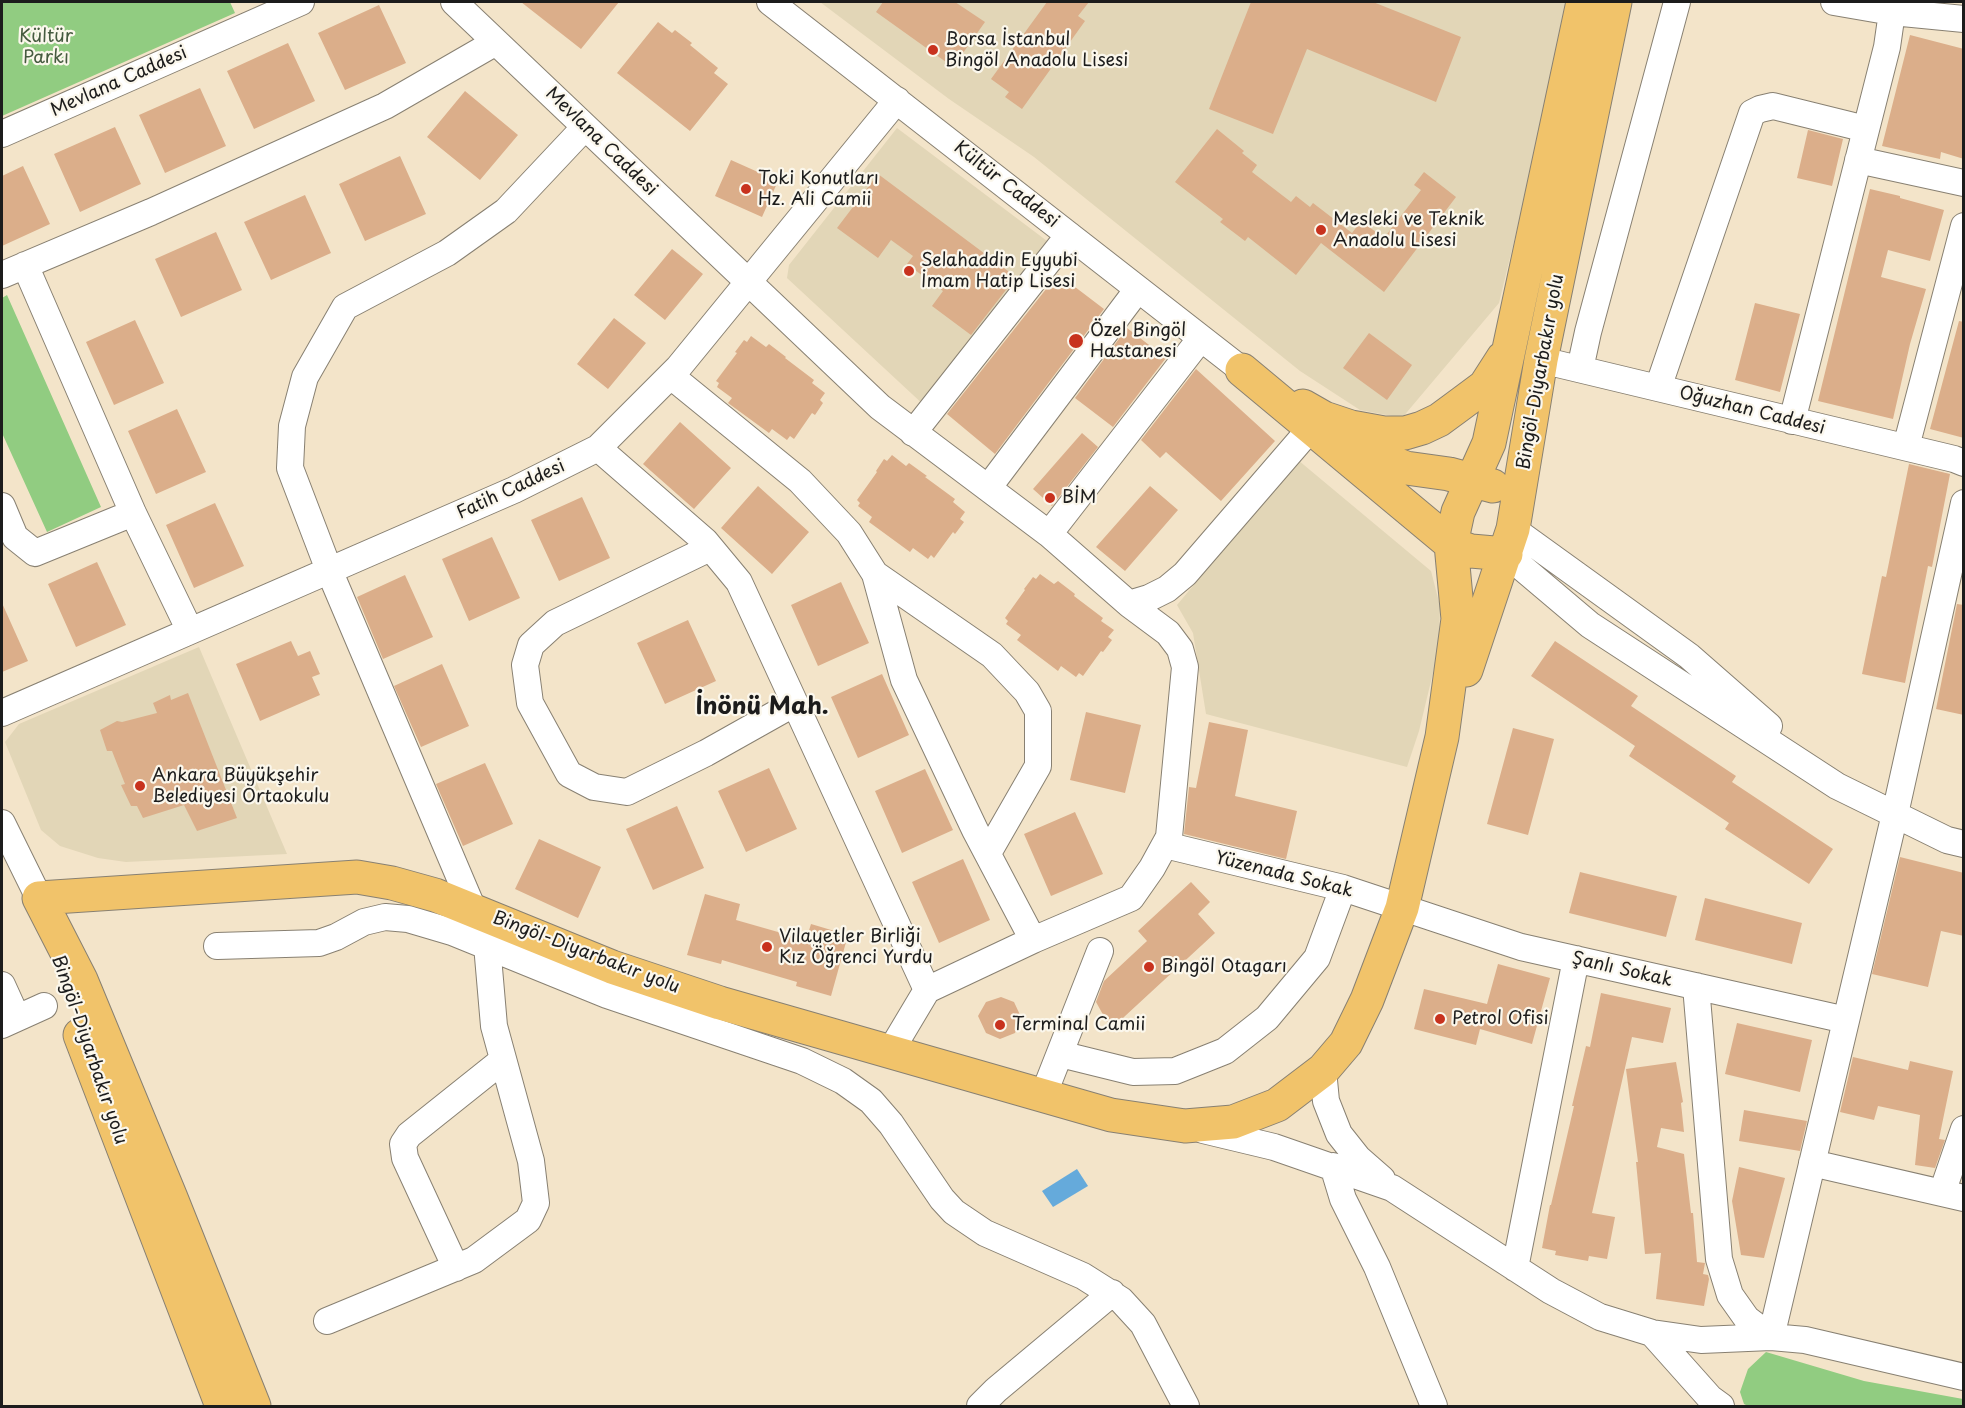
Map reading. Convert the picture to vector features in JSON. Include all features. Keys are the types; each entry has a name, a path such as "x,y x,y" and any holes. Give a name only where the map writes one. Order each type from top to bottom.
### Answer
{"main road":[{"name":"Bingöl-Diyarbakır yolu","path":"222,1407 66,996 39,898 357,877 392,883 435,895 612,967 720,1003 1111,1115 1185,1126 1233,1122 1277,1105 1323,1070 1346,1043 1366,1000 1402,908 1442,736 1458,619 1451,544 1458,512 1489,442 1583,2"},
{"name":"Bingöl-Diyarbakır yolu","path":"1442,736 1509,541 1519,495 1541,360 1616,2"},
{"path":"1242,370 1324,418 1384,433 1405,433 1439,420 1485,386 1509,349"},
{"path":"1242,370 1451,544 1471,551 1509,541"},
{"path":"1242,370 1372,455 1406,468 1473,479 1519,495"},
{"path":"39,898 81,980 254,1407"}],"street":[{"name":"Mevlana Caddesi","path":"2,134 302,2"},
{"name":"Mevlana Caddesi","path":"454,2 880,407 1049,534 1129,604 1168,633 1180,649 1185,667 1168,837 1165,845"},
{"name":"Kültür Caddesi","path":"770,2 1242,370"},
{"path":"1580,369 1677,2"},
{"path":"1834,2 1892,12 1964,19"},
{"path":"1792,421 1887,46 1892,12"},
{"path":"2,275 151,212 385,106 496,42"},
{"name":"Fatih Caddesi","path":"2,714 514,490 598,448 671,376 897,100"},
{"path":"1658,388 1752,114 1760,108 1773,106 1866,129"},
{"path":"473,909 329,570 290,468 292,426 305,376 345,307 447,253 506,211 585,127"},
{"path":"1858,160 1964,183"},
{"path":"1906,447 1964,226"},
{"path":"913,433 1069,235"},
{"path":"25,265 133,513 190,631"},
{"path":"988,488 1138,289"},
{"path":"1049,534 1201,338"},
{"name":"Oğuzhan Caddesi","path":"1541,360 1906,447 1964,463"},
{"path":"671,376 800,481 849,533 875,574 904,680 975,830 1034,940"},
{"path":"1129,604 1167,590 1185,574 1311,428"},
{"path":"598,448 705,541 739,582 927,990"},
{"path":"1771,1337 1895,814 1964,503"},
{"path":"2,506 15,537 35,553 133,513"},
{"path":"1509,541 1590,625 1836,786 1947,840 1964,844"},
{"path":"710,548 555,623 531,645 525,665 530,703 569,774 594,787 627,792 706,753 795,703"},
{"path":"875,574 992,655 1027,692 1038,711 1038,766 988,854"},
{"path":"2,823 39,898"},
{"path":"890,1052 927,990 1131,898 1165,845"},
{"name":"Yüzenada Sokak","path":"1165,845 1343,888 1402,908"},
{"path":"1059,1054 1133,1072 1175,1071 1225,1051 1267,1018 1317,958 1343,888"},
{"name":"Şanlı Sokak","path":"1402,908 1521,947 1846,1020"},
{"path":"217,946 319,943 364,922 385,917 408,919 487,945 607,995 801,1061 843,1081 871,1101 891,1124 942,1199 954,1212 985,1233 1083,1276 1121,1300 1143,1324 1186,1407"},
{"path":"327,1321 474,1260 528,1220 536,1203 531,1161 495,1026 487,945"},
{"path":"1043,1096 1101,951"},
{"path":"1515,1268 1576,959"},
{"path":"2,985 9,1022 44,1006"},
{"path":"1696,986 1719,1259 1730,1295 1747,1319 1771,1337"},
{"path":"456,1268 405,1158 403,1144 409,1136 503,1060"},
{"path":"1323,1070 1326,1101 1339,1134 1358,1158 1392,1188 1551,1291 1600,1317 1652,1333 1701,1340 1771,1337 1804,1340 1964,1377"},
{"path":"1185,1126 1274,1147 1392,1188"},
{"path":"1812,1163 1953,1195 1964,1129"},
{"path":"1333,1166 1343,1199 1377,1267 1434,1407"},
{"path":"1730,1295 1749,1303 1766,1301 1784,1284"},
{"path":"980,1407 996,1390 1112,1293"},
{"path":"1652,1333 1710,1398 1721,1407"}],"shaded area":[{"name":"Mesleki ve Teknik Anadolu Lisesi","path":"820,2 1572,2 1499,303 1402,418 1360,410 1300,371 1034,157 949,99"},
{"name":"Selahaddin Eyyubi İmam Hatip Lisesi","path":"897,128 1051,244 926,407 787,278 789,265"},
{"path":"1298,460 1431,571 1440,606 1439,648 1419,731 1407,767 1206,714 1193,633 1177,605"},
{"name":"Ankara Büyükşehir Belediyesi Ortaokulu","path":"199,647 287,854 126,862 98,858 60,846 41,830 5,742 19,724"}],"green space":[{"name":"Kültür Parkı","path":"2,2 230,2 235,13 2,116"},
{"path":"7,295 101,507 47,532 2,433 2,298"},
{"path":"1766,1352 1864,1381 1963,1399 1963,1406 1748,1406 1744,1404 1740,1392 1748,1369"}],"water":[{"path":"1077,1169 1088,1186 1053,1207 1042,1191"}],"building":[{"path":"521,2 619,2 581,49"},
{"path":"883,2 955,2 985,22 953,67 876,12"},
{"path":"1047,2 1089,2 1078,16 1085,21 1022,109 1005,97 1009,92 991,79"},
{"path":"1251,2 1373,2 1461,37 1436,102 1307,49 1273,134 1209,109"},
{"path":"379,5 406,63 345,90 318,33"},
{"path":"658,22 672,33 675,30 692,43 690,45 718,68 714,73 728,84 690,131 617,73"},
{"path":"1910,35 1964,49 1964,159 1941,152 1940,159 1882,146"},
{"path":"288,43 315,101 254,129 227,71"},
{"path":"200,88 226,146 165,173 139,115"},
{"path":"465,91 518,135 480,180 427,137"},
{"path":"115,127 141,184 80,212 54,154"},
{"path":"1217,129 1257,165 1252,172 1291,202 1296,196 1310,207 1313,203 1352,233 1361,221 1384,238 1421,190 1414,185 1424,172 1456,197 1384,292 1321,243 1296,275 1248,237 1245,241 1220,222 1223,219 1175,182"},
{"path":"1808,130 1843,139 1832,186 1797,178"},
{"path":"400,156 426,214 365,241 339,184"},
{"name":"Toki Konutları Hz. Ali Camii","path":"731,160 778,181 762,217 715,196"},
{"path":"23,166 50,224 2,246 2,176"},
{"path":"878,174 1016,277 971,335 932,306 943,291 907,264 913,256 891,240 878,258 837,228"},
{"path":"1870,189 1944,210 1930,261 1888,250 1881,277 1926,289 1910,344 1893,419 1818,401"},
{"path":"305,195 331,253 271,280 244,222"},
{"path":"216,232 242,290 181,317 155,259"},
{"path":"672,249 703,274 665,320 634,295"},
{"path":"1058,274 1104,309 995,454 947,414"},
{"path":"1755,303 1800,314 1780,392 1735,380"},
{"path":"614,318 646,343 608,389 577,364"},
{"path":"135,320 164,383 114,405 86,342"},
{"path":"1959,321 1964,322 1964,438 1930,429"},
{"path":"1127,328 1166,358 1113,427 1075,398"},
{"path":"1369,333 1412,365 1387,400 1343,368"},
{"path":"751,336 766,347 769,344 786,357 814,380 812,383 825,393 820,400 823,403 815,415 812,413 794,439 790,436 787,440 772,429 769,433 728,403 732,398 717,387 719,383 716,381 737,353 735,352 744,340 747,342"},
{"path":"1196,369 1275,441 1221,501 1166,452 1160,458 1141,440"},
{"path":"177,409 206,472 156,494 128,431"},
{"path":"680,422 731,468 694,509 643,464"},
{"path":"1082,433 1098,447 1052,506 1033,489"},
{"path":"892,455 906,466 909,463 927,476 925,477 955,499 953,502 965,512 960,519 964,522 955,534 953,532 934,558 931,555 928,559 913,548 910,552 869,522 872,517 858,506 860,503 857,500 884,459 887,461"},
{"path":"1909,464 1950,474 1932,567 1928,566 1905,683 1862,674 1882,576 1886,577"},
{"path":"758,486 809,532 772,574 721,528"},
{"path":"1150,486 1178,510 1125,571 1096,547"},
{"path":"582,497 610,558 559,581 531,520"},
{"path":"215,503 244,566 194,588 166,525"},
{"path":"492,537 520,598 469,621 442,559"},
{"path":"97,562 126,625 76,647 48,584"},
{"path":"1040,574 1054,584 1058,581 1114,630 1108,637 1112,640 1083,676 1079,673 1076,677 1061,666 1058,671 1017,640 1021,635 1006,624 1008,621 1005,618 1024,589 1033,577 1036,579"},
{"path":"405,575 433,637 383,659 357,597"},
{"path":"841,582 869,643 818,666 791,605"},
{"path":"2,603 28,661 2,672"},
{"path":"1957,604 1964,605 1964,715 1936,709"},
{"path":"688,620 716,681 665,704 637,643"},
{"path":"291,641 298,656 310,651 320,674 312,677 320,695 260,721 236,664"},
{"path":"1555,641 1638,696 1631,706 1736,776 1732,782 1833,849 1809,884 1725,829 1729,823 1629,756 1635,746 1531,676"},
{"path":"442,664 469,726 421,747 394,686"},
{"path":"882,674 909,735 858,758 831,697"},
{"path":"188,693 237,818 197,831 184,805 143,818 137,806 131,806 121,785 125,784 112,751 107,751 100,730 117,721 122,722 157,713 153,703 170,695 171,700"},
{"path":"1086,712 1141,725 1125,793 1070,780"},
{"path":"1209,722 1248,730 1235,796 1297,811 1286,859 1184,834 1189,787 1196,788"},
{"path":"1513,728 1554,739 1528,835 1487,824"},
{"path":"485,763 513,824 463,846 436,784"},
{"path":"769,768 797,829 746,852 718,791"},
{"path":"925,769 953,830 902,853 875,791"},
{"path":"677,806 704,868 653,890 626,829"},
{"path":"1075,812 1103,874 1051,896 1024,834"},
{"path":"539,839 601,867 578,918 515,889"},
{"path":"1900,857 1964,873 1964,936 1941,931 1928,987 1872,974"},
{"path":"963,859 990,920 939,943 912,882"},
{"path":"1580,872 1677,896 1666,937 1569,913"},
{"name":"Bingöl Otagarı","path":"1191,882 1210,902 1198,914 1215,933 1111,1029 1096,1002 1104,981 1147,941 1138,931"},
{"name":"Vilayetler Birliği Kız Öğrenci Yurdu","path":"705,894 740,904 736,920 806,940 811,924 848,935 831,996 796,986 797,982 722,960 721,964 687,955"},
{"path":"1705,898 1802,923 1792,964 1695,940"},
{"path":"1498,964 1550,978 1532,1044 1480,1029 1476,1045 1414,1029 1424,989 1487,1004"},
{"path":"1601,993 1671,1008 1663,1043 1632,1037 1592,1213 1615,1217 1607,1259 1589,1256 1588,1261 1555,1255 1556,1251 1542,1248 1574,1106 1572,1106 1586,1046 1590,1047"},
{"name":"Terminal Camii","path":"1001,997 1014,1002 1021,1017 1015,1033 1000,1039 986,1033 978,1016 986,1002"},
{"path":"1737,1023 1812,1040 1800,1092 1725,1074"},
{"path":"1853,1057 1908,1070 1910,1061 1953,1071 1939,1139 1945,1140 1935,1168 1915,1165 1920,1115 1878,1106 1874,1120 1840,1112"},
{"path":"1676,1062 1683,1102 1681,1103 1684,1132 1661,1128 1657,1147 1684,1154 1691,1213 1693,1213 1697,1262 1705,1263 1703,1274 1708,1275 1709,1279 1704,1306 1656,1299 1661,1253 1645,1254 1636,1162 1638,1162 1626,1069"},
{"path":"1744,1110 1807,1121 1800,1151 1739,1141"},
{"path":"1739,1167 1785,1178 1764,1258 1741,1255 1732,1201"}],"place":[{"name":"Borsa İstanbul Bingöl Anadolu Lisesi","path":"933,50"},
{"name":"Toki Konutları Hz. Ali Camii","path":"746,189"},
{"name":"Mesleki ve Teknik Anadolu Lisesi","path":"1321,230"},
{"name":"Selahaddin Eyyubi İmam Hatip Lisesi","path":"909,271"},
{"name":"Özel Bingöl Hastanesi","path":"1076,341"},
{"name":"BİM","path":"1050,498"},
{"name":"Ankara Büyükşehir Belediyesi Ortaokulu","path":"140,786"},
{"name":"Vilayetler Birliği Kız Öğrenci Yurdu","path":"767,947"},
{"name":"Bingöl Otagarı","path":"1149,967"},
{"name":"Petrol Ofisi","path":"1440,1019"},
{"name":"Terminal Camii","path":"1000,1025"}],"district":[{"name":"İnönü Mah.","path":"762,707"}]}
